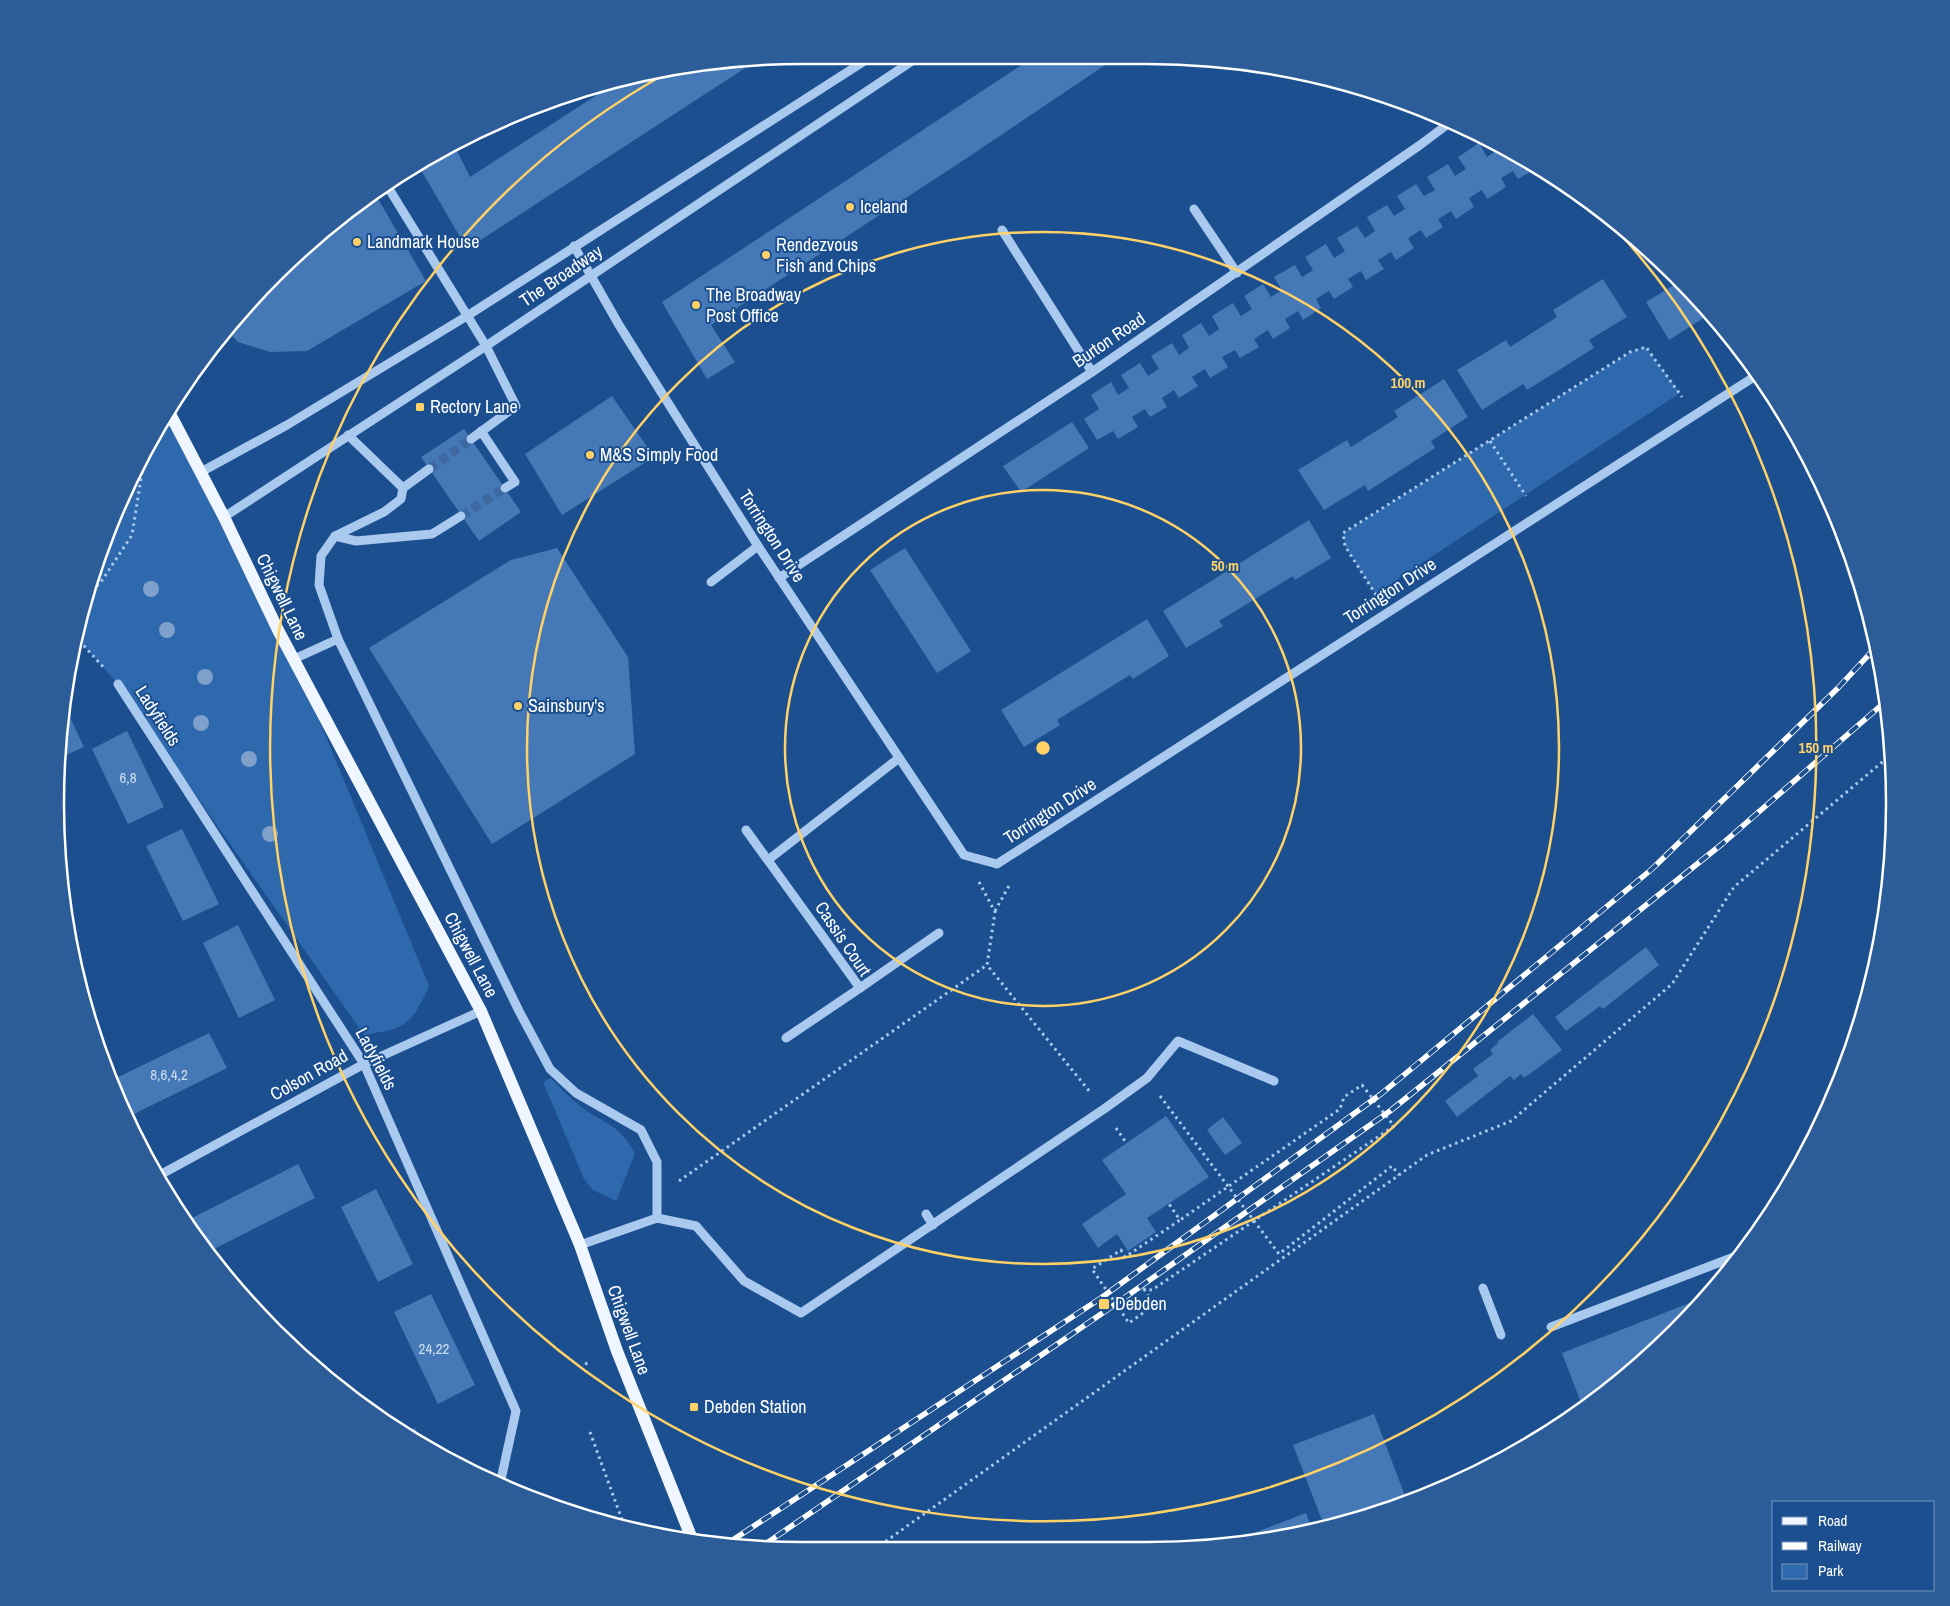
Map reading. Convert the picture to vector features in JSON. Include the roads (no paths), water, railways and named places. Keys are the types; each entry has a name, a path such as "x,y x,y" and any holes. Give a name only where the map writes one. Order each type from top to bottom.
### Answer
{"main road":[{"name":"Chigwell Lane","path":"172,418 224,517 294,659 481,1011 580,1245 617,1351 690,1533"}],"street":[{"name":"The Broadway","path":"200,472 287,425 467,316 860,64"},
{"name":"The Broadway","path":"224,517 486,346 907,64"},
{"name":"Burton Road","path":"779,578 1092,372 1444,126"},
{"path":"390,190 486,346 516,406 471,439"},
{"path":"1194,210 1237,272"},
{"path":"1002,230 1092,372"},
{"name":"Torrington Drive","path":"574,246 619,325 758,546 964,855 997,864 1752,378"},
{"path":"481,431 515,482 505,488"},
{"path":"348,435 402,488 402,499 384,512 336,536 321,556 319,585 338,638 514,1002 550,1069 576,1093 641,1130 657,1162 657,1218"},
{"path":"402,488 429,469"},
{"path":"336,536 356,541 432,534 461,516"},
{"path":"711,582 758,546"},
{"path":"294,659 338,638"},
{"name":"Ladyfields","path":"118,684 364,1064 516,1411 501,1478"},
{"path":"768,860 899,758"},
{"name":"Cassis Court","path":"746,830 860,988 786,1038"},
{"path":"860,988 939,933"},
{"name":"Colson Road","path":"163,1173 364,1064 481,1011"},
{"path":"580,1245 657,1218 696,1226 744,1281 801,1313 1147,1078 1178,1041 1274,1081"},
{"path":"926,1214 933,1225"},
{"path":"1551,1327 1728,1259"},
{"path":"1484,1288 1501,1335"}],"tunnel":[{"path":"429,469 471,439"},
{"path":"461,516 505,488"}],"railway":[{"path":"734,1539 1101,1298 1381,1094 1652,869 1838,688 1871,653"},
{"path":"769,1541 1107,1310 1390,1111 1722,844 1880,706"}],"place":[{"name":"Iceland","path":"850,207"},
{"name":"Landmark House","path":"357,242"},
{"name":"Rendezvous Fish and Chips","path":"766,255"},
{"name":"The Broadway Post Office","path":"696,305"},
{"name":"Rectory Lane","path":"420,407"},
{"name":"M&S Simply Food","path":"590,455"},
{"name":"Sainsbury's","path":"518,706"},
{"name":"Debden","path":"1104,1304"},
{"name":"Debden Station","path":"694,1407"}]}
